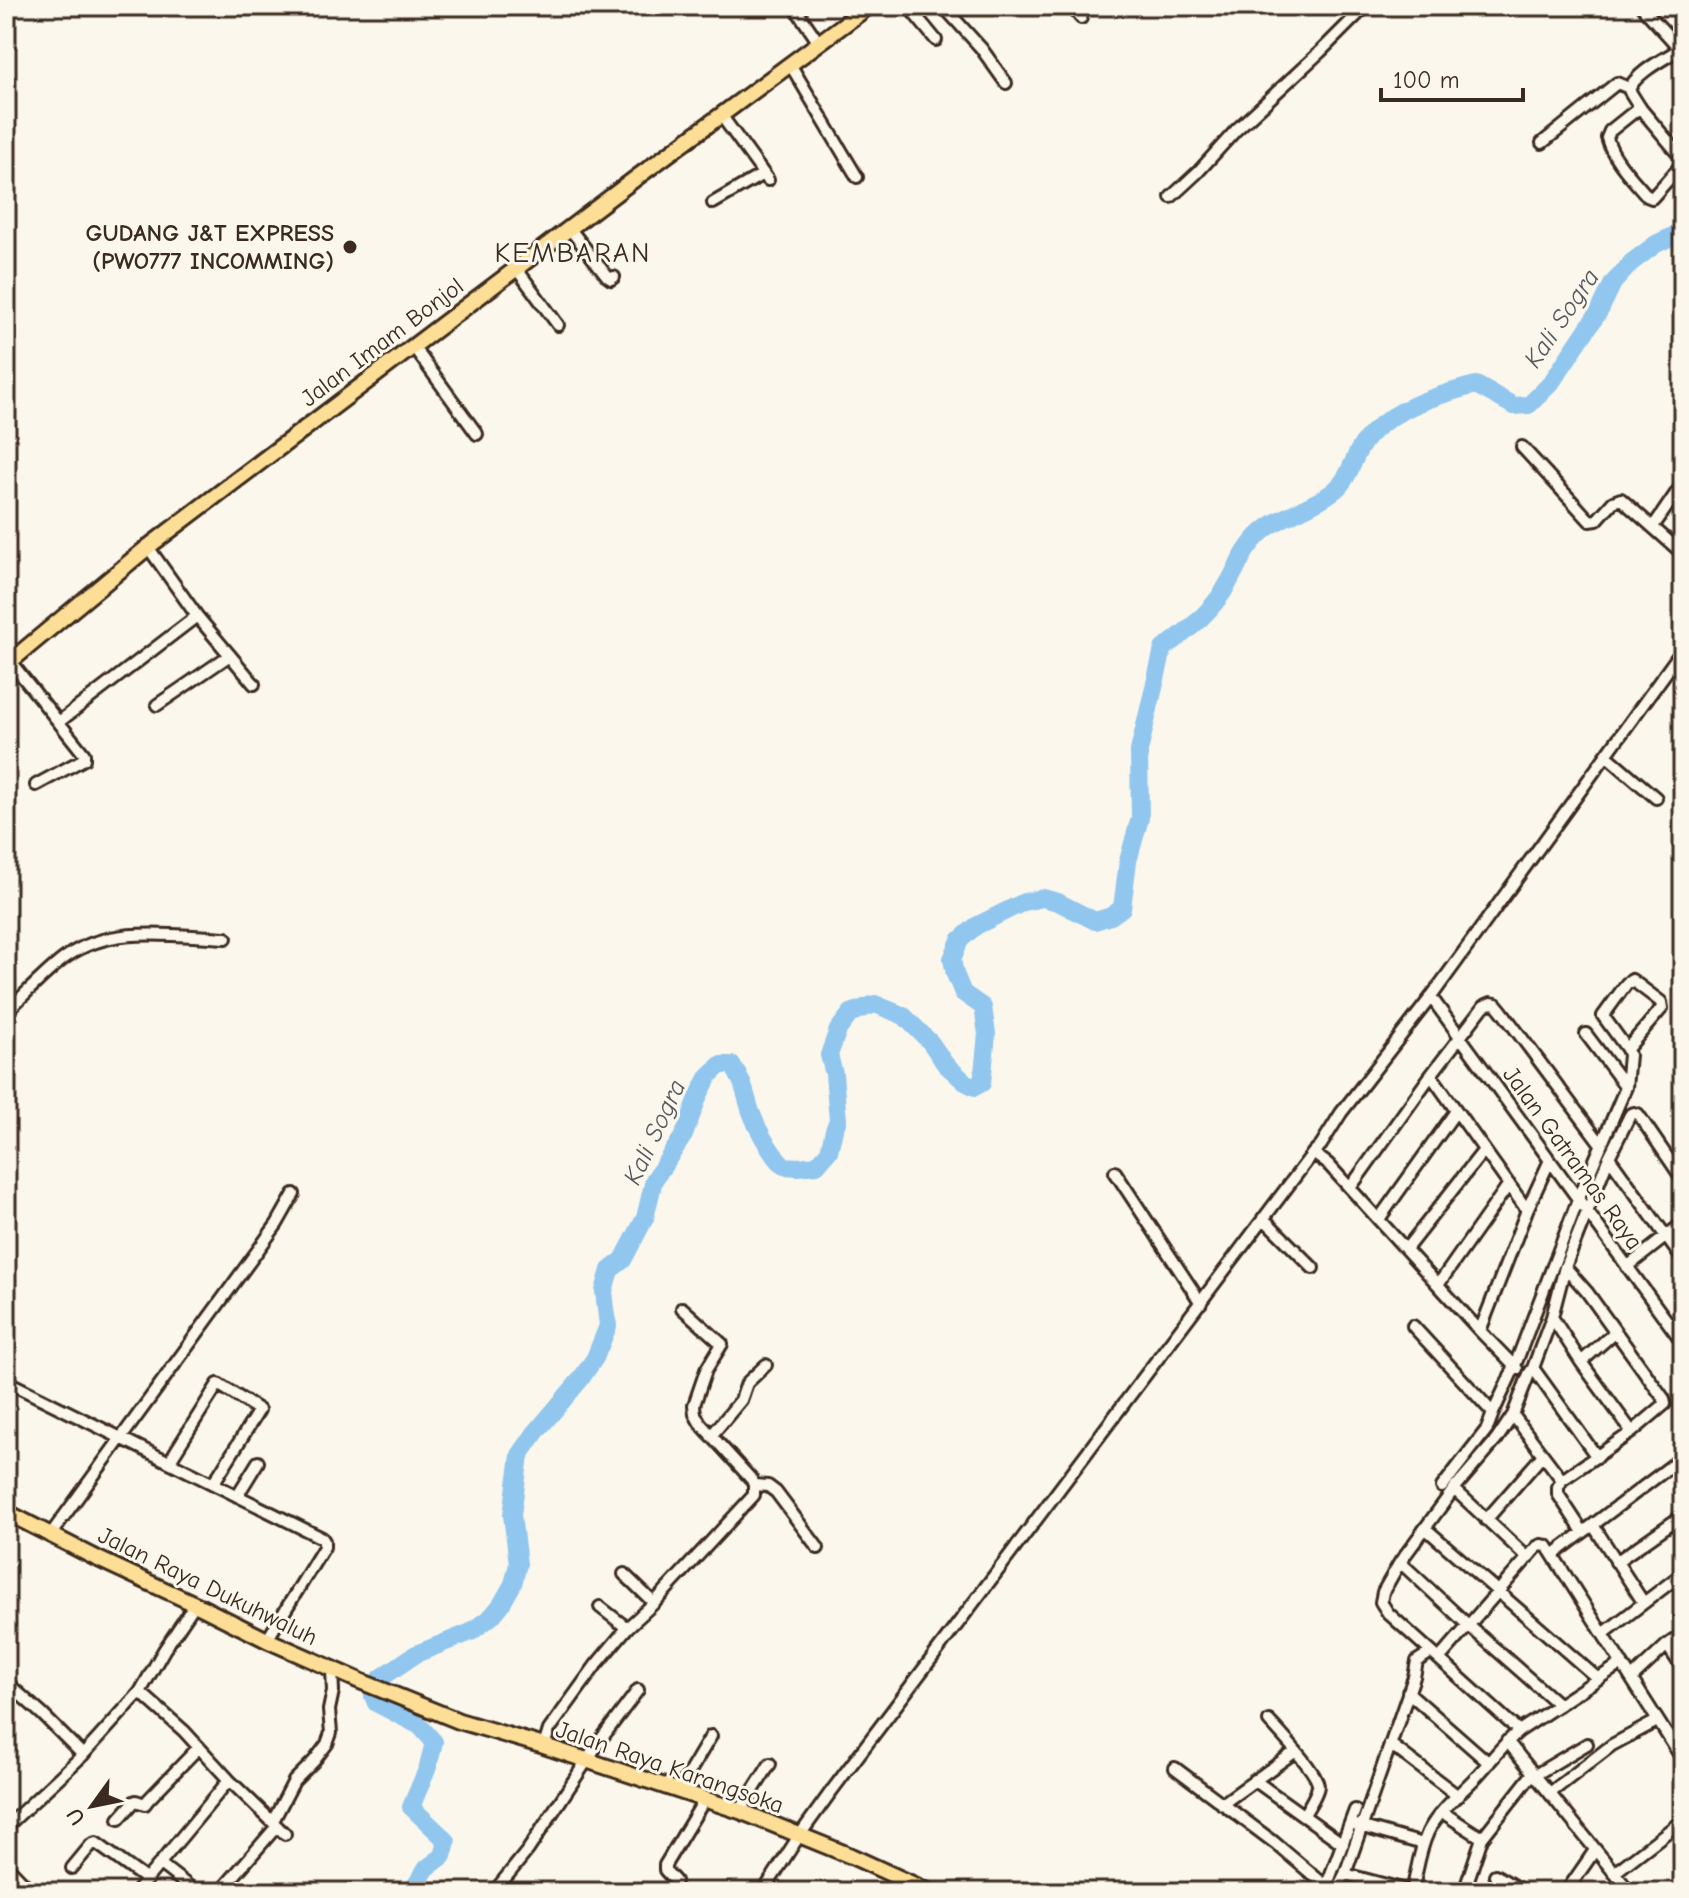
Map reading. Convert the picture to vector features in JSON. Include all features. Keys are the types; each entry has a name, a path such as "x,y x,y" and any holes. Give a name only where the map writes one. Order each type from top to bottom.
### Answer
{"main road":[{"name":"Jalan Imam Bonjol","path":"8,663 148,547 869,6"},
{"name":"Jalan Raya Dukuhwaluh","path":"6,1512 267,1640 393,1694"},
{"name":"Jalan Raya Karangsoka","path":"393,1694 459,1721 740,1811 930,1892"}],"street":[{"path":"794,6 819,43"},
{"path":"908,6 936,40"},
{"path":"943,6 981,48 1006,83"},
{"path":"1071,6 1081,18"},
{"path":"1171,197 1366,6"},
{"path":"1629,88 1636,78 1681,47 1641,6"},
{"path":"790,64 857,177"},
{"path":"1542,143 1617,83 1629,88 1640,107 1683,161 1652,198 1626,172 1607,138 1610,131 1640,107"},
{"path":"713,203 765,177 721,115"},
{"path":"570,229 607,276 611,279 614,277"},
{"path":"516,268 558,325"},
{"path":"413,346 477,434"},
{"path":"1522,447 1590,521 1597,520 1613,502 1619,499 1625,501 1683,554"},
{"path":"1653,527 1683,483"},
{"path":"148,547 197,616 254,684"},
{"path":"60,721 197,616"},
{"path":"763,1892 799,1836 1431,997 1683,649"},
{"path":"157,705 230,655"},
{"path":"8,663 60,721 84,754 84,757 36,785"},
{"path":"1606,755 1656,798"},
{"path":"6,1012 53,967 77,950 93,944 123,936 156,933 226,938"},
{"path":"1442,1487 1487,1429 1626,1087 1629,1055 1603,1016 1632,980 1661,1002 1662,1008 1627,1049"},
{"name":"Jalan Gatramas Raya","path":"1431,997 1683,1343"},
{"path":"1350,1188 1460,1036 1484,1006 1491,1003 1496,1004 1601,1144"},
{"path":"1586,1034 1626,1087"},
{"path":"1431,1075 1527,1210"},
{"path":"1379,1219 1456,1111"},
{"path":"1519,1731 1388,1613 1381,1602 1383,1592 1400,1562 1513,1415 1552,1317 1565,1267 1609,1157 1628,1118 1634,1113 1638,1114 1683,1180"},
{"path":"1406,1249 1484,1150"},
{"path":"1313,1153 1328,1164 1514,1368 1531,1371 1597,1457"},
{"path":"1609,1157 1683,1260"},
{"path":"1480,1331 1550,1160"},
{"path":"1115,1172 1201,1303"},
{"path":"1438,1285 1509,1184"},
{"path":"51,1534 277,1224 294,1194"},
{"path":"1263,1218 1313,1268"},
{"path":"1627,1267 1683,1223"},
{"path":"1565,1267 1587,1292 1664,1399 1665,1404 1632,1432 1562,1480 1558,1487 1558,1494 1616,1562 1643,1602"},
{"path":"544,1746 549,1730 596,1665 627,1628 752,1499 755,1491 754,1485 695,1414 694,1405 706,1370 722,1344 682,1308"},
{"path":"1552,1317 1632,1432"},
{"path":"1413,1326 1493,1413"},
{"path":"1581,1362 1615,1332"},
{"path":"711,1436 741,1400 747,1383 766,1365"},
{"path":"6,1381 322,1538 324,1547 267,1640"},
{"path":"169,1462 218,1384 259,1410 213,1484"},
{"path":"1513,1415 1562,1480"},
{"path":"1486,1520 1542,1456"},
{"path":"1553,1555 1683,1457"},
{"path":"237,1496 258,1462"},
{"path":"754,1485 768,1486 776,1492 818,1548"},
{"path":"1454,1489 1528,1558"},
{"path":"1616,1562 1683,1515"},
{"path":"1425,1528 1597,1678"},
{"path":"1330,1890 1345,1874 1356,1825 1390,1744 1417,1661 1435,1656 1468,1625 1541,1545 1547,1546 1657,1721 1678,1744 1683,1760"},
{"path":"1400,1562 1559,1705"},
{"path":"1603,1634 1683,1573"},
{"path":"624,1574 654,1603"},
{"path":"6,1827 83,1755 140,1692 195,1604"},
{"path":"600,1607 627,1628"},
{"path":"1632,1678 1683,1634"},
{"path":"1667,1645 1683,1669"},
{"path":"1345,1874 1412,1892 1429,1830 1507,1741 1622,1663"},
{"path":"220,1892 278,1827 294,1781 327,1744 331,1733 332,1670"},
{"path":"6,1682 83,1755"},
{"path":"494,1892 528,1850 586,1761 638,1690"},
{"path":"140,1692 184,1731 278,1827"},
{"path":"1408,1692 1489,1763"},
{"path":"1269,1721 1317,1779 1318,1785 1304,1815"},
{"path":"1550,1793 1612,1745 1657,1721"},
{"path":"679,1790 711,1736"},
{"path":"1507,1741 1630,1892"},
{"path":"1390,1744 1458,1796"},
{"path":"1464,1892 1482,1838 1534,1774 1587,1744"},
{"path":"119,1819 134,1802 145,1804 199,1747"},
{"path":"1222,1804 1296,1751"},
{"path":"740,1811 770,1764"},
{"path":"1175,1768 1330,1890"},
{"path":"136,1892 229,1780"},
{"path":"1254,1780 1343,1844"},
{"path":"669,1892 675,1881 665,1870 665,1865 705,1799"},
{"path":"1330,1890 1343,1844 1356,1825 1355,1810"},
{"path":"1442,1812 1482,1838"},
{"path":"1614,1873 1683,1820"},
{"path":"1356,1825 1423,1844"},
{"path":"72,1868 96,1843 147,1880"},
{"path":"1566,1892 1595,1850"},
{"path":"160,1864 196,1892"},
{"path":"6,1865 32,1892"},
{"path":"1495,1875 1524,1892"}],"waterway":[{"name":"Kali Sogra","path":"411,1892 427,1868 443,1856 447,1841 411,1807 428,1767 434,1742 420,1726 376,1703 373,1696 381,1678 416,1654 471,1632 492,1616 513,1584 518,1564 512,1515 520,1455 595,1358 608,1326 604,1291 610,1270 623,1260 645,1218 654,1180 684,1135 709,1076 720,1065 732,1065 769,1147 784,1166 798,1167 817,1165 829,1151 838,1120 829,1055 838,1030 851,1013 875,1004 904,1016 931,1043 945,1064 965,1082 975,1087 982,1083 987,1034 983,1007 963,993 952,959 960,940 976,926 1024,902 1043,898 1058,902 1095,921 1111,916 1122,908 1128,861 1140,818 1139,751 1163,649 1214,603 1261,533 1339,486 1360,448 1382,424 1412,406 1476,385 1514,406 1529,405 1551,383 1600,310 1613,283 1632,262 1656,244 1675,235 1683,235"}],"place":[{"name":"GUDANG J&T EXPRESS (PWO777 INCOMMING)","path":"350,247"}],"district":[{"name":"KEMBARAN","path":"573,252"}]}
